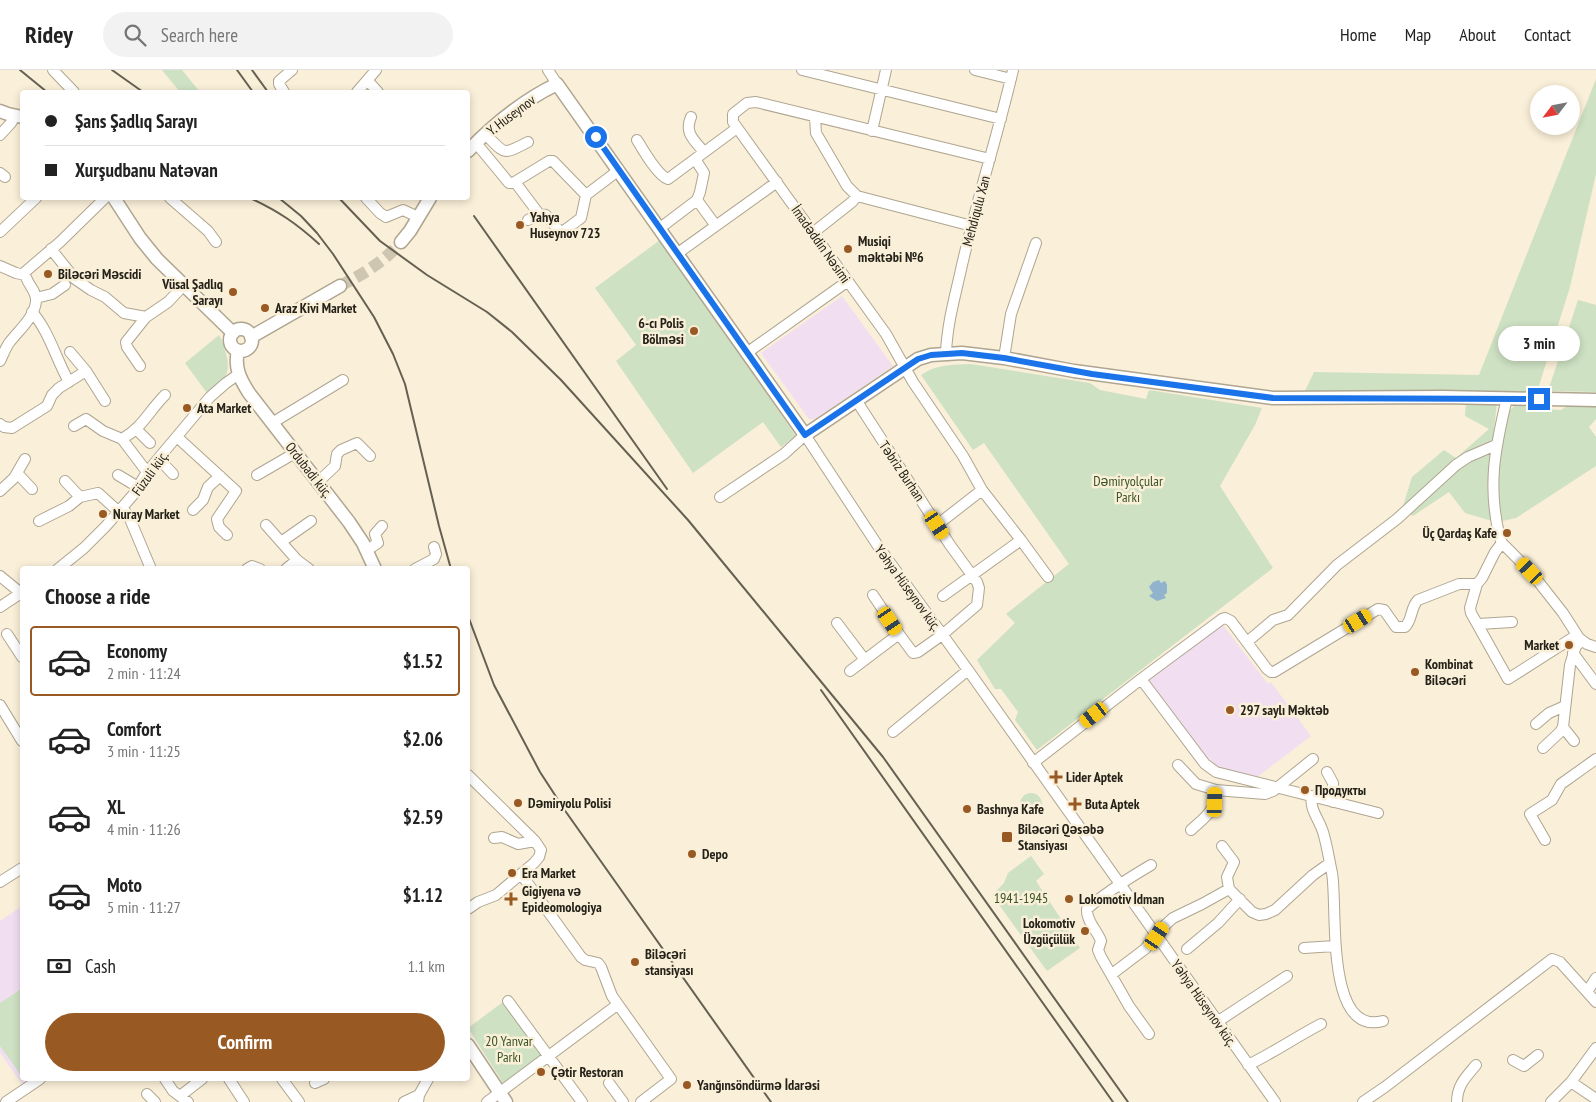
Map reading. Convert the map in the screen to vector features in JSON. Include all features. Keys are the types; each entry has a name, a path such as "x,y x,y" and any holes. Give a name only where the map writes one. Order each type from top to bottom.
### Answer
{"main road":[{"name":"Y. Huseynov","path":"472,147 485,134 538,94 557,84"},
{"name":"Yəhya Hüseynov küç.","path":"557,84 805,435"},
{"path":"0,111 19,117"},
{"path":"115,200 147,248 233,333"},
{"path":"401,242 429,200"},
{"path":"251,337 340,286"},
{"path":"236,331 247,331 252,341 249,348 238,351 230,343 233,333 236,331"},
{"path":"238,351 236,359 239,374"},
{"path":"805,435 918,359 946,353 1004,358 1074,371 1273,398 1596,400"},
{"name":"Ordubadi küç.","path":"239,374 249,393 349,522 375,566"},
{"path":"470,1048 503,1097"}],"street":[{"path":"53,70 72,90"},
{"path":"283,90 279,81 292,70"},
{"path":"359,90 376,70"},
{"name":"Yəhya Hüseynov küç.","path":"548,70 557,84"},
{"path":"802,70 1001,118"},
{"path":"872,131 886,70"},
{"path":"975,70 1012,74"},
{"name":"Mehdiqulu Xan","path":"946,353 946,336 972,226 1012,74"},
{"path":"368,81 376,90"},
{"path":"637,140 665,178 668,179 699,156 735,125 733,114 739,108 747,103 756,102 990,159"},
{"path":"0,135 19,117"},
{"path":"660,228 697,200 700,192 704,173 699,156 688,132 687,126 691,117"},
{"path":"815,117 816,133 847,186 857,196 972,226"},
{"name":"İmadəddin Nəsimi","path":"735,125 886,334 913,382 963,456 982,490 1048,577"},
{"path":"485,134 504,151 508,152 528,142"},
{"path":"472,147 509,183 515,182 549,160 553,161 586,195"},
{"path":"515,182 539,214 549,217 561,233 581,218 586,195 619,170"},
{"path":"678,253 777,182"},
{"path":"814,232 857,196"},
{"path":"0,232 34,200"},
{"path":"25,274 28,269 103,200"},
{"path":"172,200 208,231 216,242"},
{"path":"368,200 386,217 403,210 418,217"},
{"path":"697,200 716,226"},
{"path":"528,220 539,214"},
{"path":"1004,358 1011,314 1036,243"},
{"path":"51,249 75,279 105,297 124,313 146,317"},
{"path":"0,266 16,273 25,274"},
{"path":"0,361 9,343 32,312 36,298 25,274"},
{"path":"748,352 848,281"},
{"path":"36,298 52,294 65,285"},
{"path":"140,366 127,347 126,342 146,317 173,298 184,285"},
{"path":"32,312 41,324 69,382"},
{"path":"70,352 86,371 105,402"},
{"path":"0,424 4,428 12,428 47,406 52,395 59,388 86,371"},
{"name":"Füzuli küç.","path":"62,566 92,541 121,510 147,472 210,397 239,374"},
{"path":"272,423 342,380"},
{"path":"122,439 137,430 154,406 165,395"},
{"path":"1507,398 1496,445 1494,490 1498,529 1502,542 1530,571 1563,613 1579,638 1596,647"},
{"name":"Təbriz Burhan","path":"856,400 979,588 977,605 942,635 916,653 913,653 899,634"},
{"path":"74,426 86,419 103,431 122,439 147,472"},
{"path":"137,430 150,443"},
{"path":"720,498 784,454 805,435"},
{"name":"Yəhya Hüseynov küç.","path":"805,435 878,546 1275,1102"},
{"path":"178,436 236,491 217,520 219,527 227,535"},
{"path":"318,482 334,466 339,452 354,443 360,445 370,456"},
{"path":"1247,642 1273,620 1288,615 1337,565 1398,519 1456,465 1468,457 1496,445"},
{"path":"257,475 295,453"},
{"path":"159,458 173,474"},
{"path":"0,491 10,483 25,459"},
{"path":"17,473 32,488"},
{"path":"118,475 138,487"},
{"path":"193,510 203,500 208,487 220,476"},
{"path":"65,481 80,497"},
{"path":"937,525 982,490"},
{"path":"38,521 69,506 80,497 101,494 130,519 150,566"},
{"path":"281,542 310,522"},
{"path":"266,525 297,560 305,566"},
{"path":"367,550 377,545 375,534 382,526"},
{"path":"943,596 1021,540"},
{"path":"1502,542 1477,584 1470,610 1508,680 1579,638"},
{"path":"421,566 434,559 436,554 434,547"},
{"path":"290,566 297,560"},
{"path":"0,576 20,591"},
{"path":"1033,763 1222,619 1225,618 1231,621 1267,669 1274,672 1378,609 1384,610 1396,627 1405,627 1418,600 1459,584 1477,584"},
{"path":"0,607 20,594"},
{"path":"850,671 899,634 873,595"},
{"path":"1478,624 1512,622"},
{"path":"837,623 865,660"},
{"path":"7,634 20,652"},
{"path":"1542,748 1563,727 1570,664 1579,638"},
{"path":"1573,653 1596,684"},
{"path":"893,732 968,670"},
{"path":"1141,679 1210,769 1378,813"},
{"path":"0,706 20,738"},
{"path":"1536,724 1549,713 1565,706"},
{"path":"1563,727 1574,741"},
{"path":"1545,840 1530,814 1552,800 1561,784 1596,759"},
{"path":"1178,766 1196,784 1216,790 1265,794 1278,788 1313,760"},
{"path":"1328,772 1333,784 1333,802"},
{"path":"470,776 538,845 539,857 496,895 478,902 470,908"},
{"path":"1191,830 1211,812 1215,802 1216,790"},
{"path":"1312,796 1311,807 1323,832 1330,863 1334,890 1335,946 1344,996 1351,1008 1366,1023 1374,1024 1384,1021"},
{"path":"494,838 502,837 518,844 538,845"},
{"path":"1222,846 1234,862 1227,877 1229,889 1252,912 1259,915 1275,910 1314,874 1330,863"},
{"path":"1149,1034 1129,1006 1098,950 1101,944 1100,938 1086,913 1092,904 1151,865"},
{"path":"0,882 20,869"},
{"path":"521,874 581,957 598,963 602,967 609,991 617,1005 671,1080 641,1102"},
{"path":"1112,974 1145,949 1173,918 1229,889"},
{"path":"1186,949 1218,924 1240,899"},
{"path":"1304,948 1335,946"},
{"path":"1363,1102 1552,959 1560,962 1596,1002"},
{"path":"1217,1022 1287,976"},
{"path":"1587,992 1596,978"},
{"path":"508,1001 582,1102"},
{"path":"487,1102 503,1097 548,1056 617,1005"},
{"path":"1248,1065 1272,1054 1288,1041 1321,1024"},
{"path":"1551,1102 1571,1082 1596,1048"},
{"path":"1513,1060 1524,1066 1538,1055"},
{"path":"1457,1102 1457,1093 1462,1081 1476,1065"},
{"path":"6,1102 37,1081"},
{"path":"166,1081 173,1091 184,1099 200,1081"},
{"path":"230,1081 244,1102"},
{"path":"283,1081 299,1102"},
{"path":"404,1102 419,1098 427,1081"},
{"path":"1571,1082 1596,1099"},
{"path":"609,1083 623,1102"},
{"path":"146,1094 155,1102"}],"shaded area":[{"path":"842,296 893,366 815,419 809,419 761,353"},
{"name":"297 saylı Məktəb","path":"1223,625 1268,684 1271,682 1311,736 1256,778 1219,768 1208,758 1204,759 1147,680"},
{"path":"20,907 20,1081 27,1081 22,1084 0,1053 0,921"}],"green space":[{"path":"162,70 182,70 198,90 178,90"},
{"path":"1596,79 1596,174 1570,287 1537,392 1305,391 1314,372 1479,375 1574,135 1580,135 1580,119"},
{"path":"660,240 796,436 781,447 763,422 693,473 616,361 636,345 595,288"},
{"path":"1578,300 1596,305 1596,392 1548,391"},
{"path":"219,335 223,343 228,370 224,378 207,393 185,363"},
{"name":"Dəmiryolçular Parkı","path":"971,364 1090,383 1100,390 1146,399 1149,390 1262,408 1255,425 1220,486 1273,568 1037,750 1015,720 1018,712 1001,689 995,689 977,660 1015,623 1006,614 1069,564 984,443 973,450 921,375 939,367"},
{"path":"1466,401 1497,402 1488,486 1492,521 1465,513 1449,492 1413,516 1403,506 1412,477 1444,450 1456,458 1489,429 1465,416"},
{"path":"1536,405 1542,409 1561,410 1567,406 1596,406 1596,419 1589,427 1596,437 1596,466 1516,518 1502,521 1498,490 1500,450 1509,411 1514,406"},
{"path":"1031,793 1039,796 1042,804 1039,812 1031,815 1023,812 1020,804 1023,796"},
{"name":"1941-1945","path":"1031,856 1044,874 1036,881 1080,948 1047,971 992,895 1004,883 1008,873"},
{"path":"20,990 20,1074 0,1046 0,1003"},
{"name":"20 Yanvar Parkı","path":"503,1002 542,1055 503,1083 470,1031 470,1027"}],"water":[{"path":"1159,580 1161,583 1165,581 1167,593 1164,595 1166,598 1157,601 1149,596 1153,593 1149,587 1153,582"}],"tunnel":[{"path":"340,286 373,267 388,256 401,242"}],"railway":[{"path":"20,70 45,90"},
{"path":"112,70 140,90"},
{"path":"237,70 252,90"},
{"path":"252,70 267,90"},
{"path":"254,200 286,218 319,244"},
{"path":"281,200 301,216 333,254 374,317 393,354 405,384 450,566"},
{"path":"341,200 380,241 427,275 487,312 512,332 561,380 688,520 883,757 1128,1102"},
{"path":"474,216 667,489"},
{"path":"470,621 494,685 540,772 566,812 771,1102"},
{"path":"821,690 1113,1102"}],"place":[{"name":"Yahya Huseynov 723","path":"520,225"},
{"name":"Musiqi məktəbi №6","path":"848,249"},
{"name":"Biləcəri Məscidi","path":"48,274"},
{"name":"Vüsal Şadlıq Sarayı","path":"233,292"},
{"name":"Araz Kivi Market","path":"265,308"},
{"name":"6-cı Polis Bölməsi","path":"694,331"},
{"name":"Ata Market","path":"187,408"},
{"name":"Nuray Market","path":"103,514"},
{"name":"Üç Qardaş Kafe","path":"1507,533"},
{"name":"Market","path":"1569,645"},
{"name":"Kombinat Biləcəri","path":"1415,672"},
{"name":"297 saylı Məktəb","path":"1230,710"},
{"name":"Lider Aptek","path":"1056,777"},
{"name":"Продукты","path":"1305,790"},
{"name":"Dəmiryolu Polisi","path":"518,803"},
{"name":"Buta Aptek","path":"1075,804"},
{"name":"Bashnya Kafe","path":"967,809"},
{"name":"Biləcəri Qəsəbə Stansiyası","path":"1007,837"},
{"name":"Depo","path":"692,854"},
{"name":"Era Market","path":"512,873"},
{"name":"Gigiyena və Epideomologiya","path":"511,899"},
{"name":"Lokomotiv İdman","path":"1069,899"},
{"name":"Lokomotiv Üzgüçülük","path":"1085,931"},
{"name":"Biləcəri stansiyası","path":"635,962"},
{"name":"Çətir Restoran","path":"541,1072"},
{"name":"Yanğınsöndürmə İdarəsi","path":"687,1085"}],"route":[{"path":"596,137 805,435 918,359 946,353 1004,358 1074,371 1273,398 1443,397 1539,399"}]}
